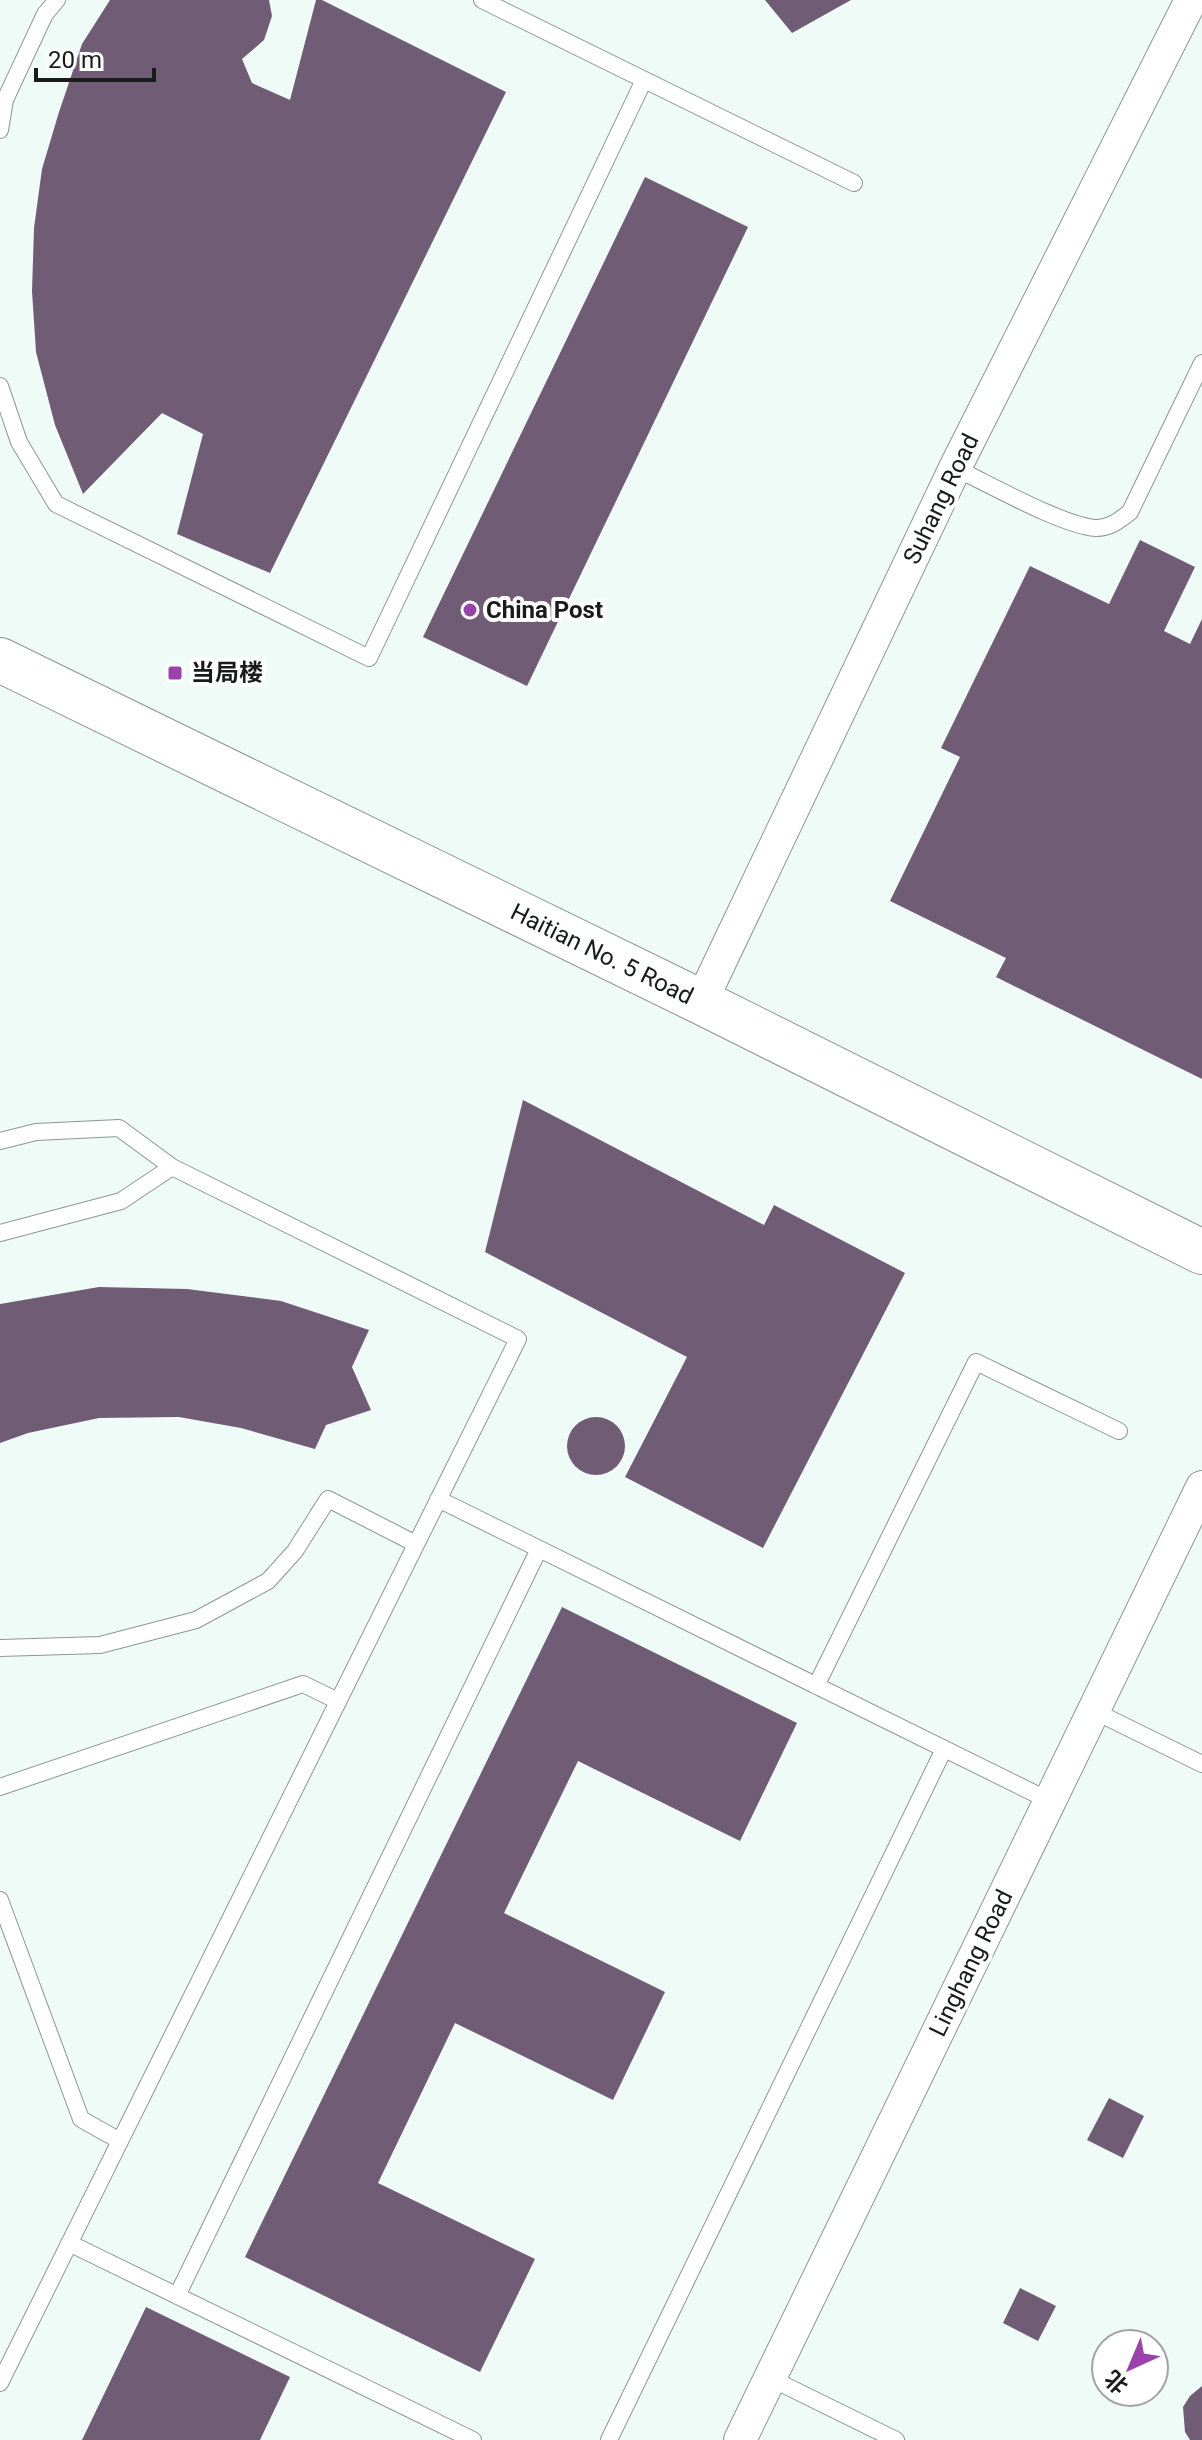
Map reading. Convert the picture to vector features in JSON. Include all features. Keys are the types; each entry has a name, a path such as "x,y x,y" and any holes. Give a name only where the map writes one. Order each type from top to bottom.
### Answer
{"street":[{"name":"Suhang Road","path":"701,1002 955,468 1191,0"},
{"name":"Haitian No. 5 Road","path":"0,660 701,1002 1202,1252"},
{"name":"Linghang Road","path":"740,2440 1202,1487"}],"lane":[{"path":"0,130 5,100 45,14 57,0"},
{"path":"482,0 854,183"},
{"path":"0,386 19,442 56,504 369,658 644,80"},
{"path":"955,468 1073,523 1098,528 1115,524 1130,512 1202,363"},
{"path":"0,1141 36,1132 119,1128 172,1167 518,1339 0,2383"},
{"path":"0,1233 121,1201 172,1167"},
{"path":"816,1686 976,1362 1119,1431"},
{"path":"0,1648 100,1645 196,1620 268,1581 295,1551 328,1499 416,1544"},
{"path":"438,1499 1050,1801"},
{"path":"177,2296 539,1549"},
{"path":"0,1787 303,1684 338,1701"},
{"path":"1094,1711 1202,1764"},
{"path":"609,2440 944,1749"},
{"path":"0,1900 81,2119 120,2141"},
{"path":"69,2243 473,2440"},
{"path":"770,2378 896,2440"}],"building":[{"path":"110,0 269,0 272,16 264,40 242,59 252,83 290,100 316,0 322,0 506,92 270,573 177,534 203,434 162,413 83,494 55,425 36,352 32,291 34,228 42,169 59,112 82,44"},
{"path":"765,0 851,0 792,33"},
{"path":"645,177 748,227 527,686 423,637"},
{"path":"1140,540 1195,567 1164,631 1190,644 1202,619 1202,1079 996,977 1006,958 890,901 960,757 941,748 1030,566 1109,604"},
{"path":"523,1100 764,1225 774,1205 905,1273 763,1548 625,1477 687,1357 485,1252"},
{"path":"99,1287 187,1289 281,1301 369,1330 352,1367 371,1410 326,1425 315,1449 241,1428 179,1417 99,1418 28,1433 0,1443 0,1304"},
{"path":"596,1417 616,1426 625,1446 616,1466 596,1475 576,1466 567,1446 576,1426"},
{"path":"562,1607 797,1723 740,1841 578,1761 504,1913 665,1992 613,2100 455,2023 378,2183 535,2259 480,2372 245,2257"},
{"path":"1109,2098 1144,2116 1123,2158 1087,2140"},
{"path":"1020,2288 1056,2306 1038,2341 1003,2323"},
{"path":"146,2307 290,2377 260,2440 82,2440"},
{"path":"1202,2386 1202,2440 1190,2440 1185,2432 1183,2407"}],"place":[{"name":"China Post","path":"470,610"},
{"name":"当局楼","path":"175,673"}]}
